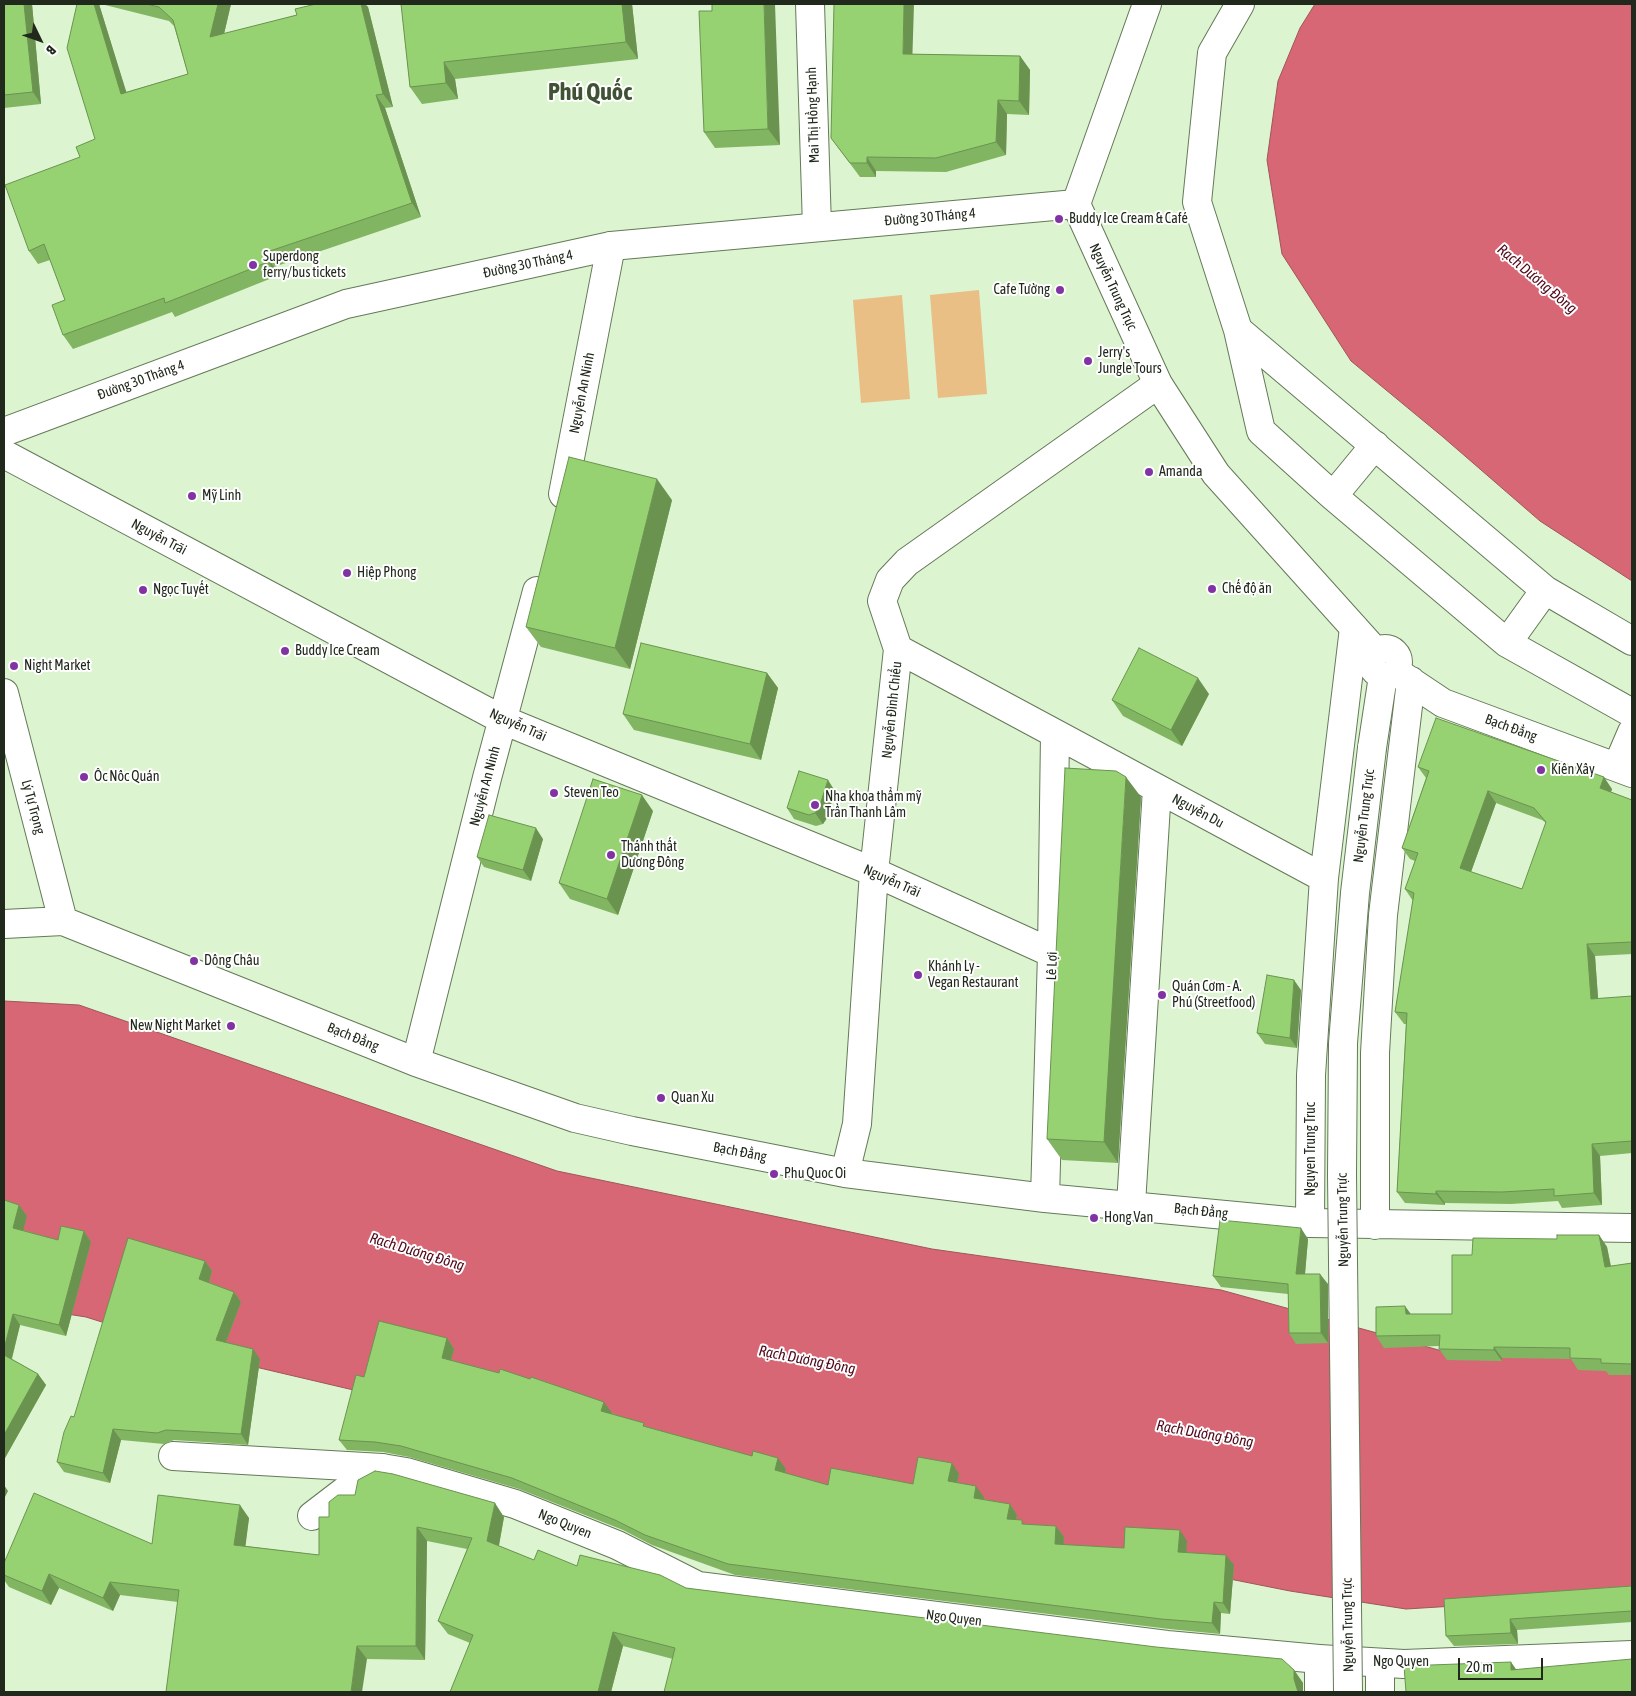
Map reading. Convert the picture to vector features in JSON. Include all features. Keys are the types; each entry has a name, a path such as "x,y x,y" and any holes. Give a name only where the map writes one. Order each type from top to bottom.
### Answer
{"street":[{"name":"Mai Thị Hồng Hạnh","path":"810,4 817,227"},
{"path":"1076,204 1147,4"},
{"path":"1240,4 1212,53 1198,202 1238,330 1260,431 1507,643 1632,713"},
{"name":"Đường 30 Tháng 4","path":"4,432 346,304 611,246 1076,204"},
{"name":"Nguyễn Trung Trực","path":"1076,204 1158,384 1216,474 1391,670 1372,748 1354,893 1343,1043 1342,1175 1348,1692"},
{"name":"Nguyễn An Ninh","path":"556,518 564,489 611,246"},
{"path":"1238,330 1545,590 1632,641"},
{"name":"Nguyễn Đình Chiểu","path":"845,1173 857,1124 874,872 898,649 882,601 890,580 906,562 1158,384"},
{"path":"1334,496 1375,445"},
{"name":"Nguyễn Trãi","path":"4,454 503,720 874,872 1052,953"},
{"name":"Nguyễn An Ninh","path":"416,1062 487,778 544,566"},
{"path":"1507,643 1545,590"},
{"path":"1324,878 1354,628"},
{"name":"Nguyễn Du","path":"898,649 1324,878"},
{"path":"1375,1225 1375,1053 1383,915 1391,670"},
{"name":"Bạch Đằng","path":"1391,670 1443,703 1625,770"},
{"name":"Lý Tự Trọng","path":"4,692 63,921"},
{"path":"1625,770 1632,732"},
{"name":"Lê Lợi","path":"1045,1198 1052,953 1055,734"},
{"path":"1131,1204 1157,789"},
{"name":"Nguyen Trung Truc","path":"1310,1222 1311,1075 1324,878"},
{"name":"Bạch Đằng","path":"4,924 63,921 416,1062 575,1118 845,1173 1045,1198 1131,1204 1310,1222 1375,1225 1632,1228"},
{"name":"Ngo Quyen","path":"173,1456 382,1468 406,1472 515,1504 617,1544 698,1586 1157,1644 1319,1659 1404,1664 1632,1655"},
{"path":"312,1516 360,1480 382,1468"},
{"path":"1319,1659 1319,1692"},
{"path":"1380,1663 1380,1692"}],"shaded area":[{"path":"979,290 987,394 938,398 930,295"},
{"path":"902,295 910,399 861,403 853,300"}],"water":[{"name":"Rạch Dương Đông","path":"1315,4 1632,4 1632,581 1540,521 1351,361 1282,254 1267,160 1278,81 1300,28"},
{"name":"Rạch Dương Đông","path":"4,1001 79,1005 557,1171 932,1249 1221,1290 1464,1357 1632,1350 1632,1595 1406,1609 1290,1591 762,1486 213,1357 86,1317 4,1304"}],"building":[{"path":"4,4 24,4 33,92 4,95"},
{"path":"77,4 94,4 121,94 188,74 173,20 159,7 146,4 218,4 210,37 297,15 295,9 316,4 361,4 383,94 376,95 412,203 264,253 268,262 165,303 164,298 63,335 52,305 65,300 44,244 29,251 5,185 80,157 76,147 95,139 67,48"},
{"path":"401,4 622,4 626,42 444,62 446,83 410,87"},
{"path":"712,4 764,4 768,129 704,132 699,11 712,11"},
{"path":"834,4 904,4 903,54 1020,56 1019,101 998,100 996,142 936,158 867,157 867,163 850,163 831,138"},
{"path":"569,457 657,479 615,648 526,627"},
{"path":"641,643 767,673 750,744 623,714"},
{"path":"1139,648 1198,678 1171,730 1112,700"},
{"path":"1436,718 1604,777 1600,788 1632,800 1632,942 1587,944 1591,999 1632,996 1632,1141 1592,1144 1594,1193 1554,1196 1554,1189 1502,1192 1436,1191 1436,1194 1397,1192 1407,1013 1395,1012 1414,893 1405,889 1418,853 1402,848 1429,771 1418,767","holes":["1488,791 1534,808 1546,822 1522,889 1460,868"]},
{"path":"1065,768 1116,771 1126,777 1104,1142 1047,1139"},
{"path":"799,771 828,780 819,808 815,813 809,815 787,808"},
{"name":"Thánh thất Dương Đông","path":"593,779 642,795 607,899 559,883"},
{"path":"489,815 536,828 523,870 477,857"},
{"path":"1267,975 1294,980 1290,1038 1257,1033"},
{"path":"4,1200 19,1205 13,1228 58,1240 61,1226 84,1231 59,1325 13,1314 4,1349"},
{"path":"1220,1220 1301,1228 1296,1274 1320,1274 1321,1333 1289,1333 1288,1284 1213,1276"},
{"path":"1557,1235 1599,1235 1605,1267 1632,1263 1632,1364 1601,1363 1601,1359 1570,1358 1570,1348 1494,1347 1494,1350 1439,1349 1440,1335 1376,1336 1376,1307 1405,1306 1406,1314 1452,1314 1452,1255 1472,1255 1473,1238 1557,1239"},
{"path":"128,1238 205,1261 199,1279 234,1292 216,1340 253,1349 241,1434 166,1430 157,1433 113,1429 103,1473 57,1462 64,1432 71,1416 74,1417"},
{"path":"379,1321 447,1338 442,1358 499,1373 500,1369 530,1379 531,1377 604,1402 601,1411 644,1423 643,1426 752,1456 753,1451 778,1458 775,1470 828,1485 831,1468 913,1484 918,1457 952,1463 948,1481 976,1486 974,1498 1010,1504 1007,1519 1022,1520 1022,1524 1056,1526 1055,1544 1124,1548 1125,1527 1180,1530 1178,1552 1226,1555 1223,1603 1214,1602 1212,1623 1161,1619 728,1564 645,1535 615,1520 512,1478 401,1446 339,1440 356,1375 364,1377"},
{"path":"4,1355 38,1374 4,1435"},
{"path":"375,1471 393,1474 495,1503 487,1541 534,1560 538,1550 577,1566 580,1555 660,1575 686,1588 1156,1647 1282,1659 1294,1670 1294,1679 1298,1692 664,1692 675,1648 613,1632 598,1692 450,1692 473,1635 438,1621 472,1538 417,1527 416,1646 357,1646 351,1692 166,1692 179,1590 110,1582 103,1598 49,1574 42,1591 4,1575 4,1563 34,1493 152,1544 158,1495 240,1505 234,1545 319,1555 319,1517 329,1517 329,1502 338,1495 355,1495 358,1480"},
{"path":"1632,1586 1632,1611 1510,1619 1511,1633 1446,1636 1444,1599"},
{"path":"1632,1659 1632,1692 1406,1692 1404,1666 1511,1662 1511,1670"}],"place":[{"name":"Buddy Ice Cream & Café","path":"1059,219"},
{"name":"Superdong ferry/bus tickets","path":"253,265"},
{"name":"Cafe Tường","path":"1060,290"},
{"name":"Jerry's Jungle Tours","path":"1088,361"},
{"name":"Amanda","path":"1149,472"},
{"name":"Mỹ Linh","path":"192,496"},
{"name":"Hiệp Phong","path":"347,573"},
{"name":"Chế độ ăn","path":"1212,589"},
{"name":"Ngọc Tuyết","path":"143,590"},
{"name":"Buddy Ice Cream","path":"285,651"},
{"name":"Night Market","path":"14,666"},
{"name":"Kiên Xây","path":"1541,770"},
{"name":"Ôc Nôc Quán","path":"84,777"},
{"name":"Steven Teo","path":"554,793"},
{"name":"Nha khoa thẩm mỹ Trần Thanh Lâm","path":"815,805"},
{"name":"Thánh thất Dương Đông","path":"611,855"},
{"name":"Dông Châu","path":"194,961"},
{"name":"Khánh Ly - Vegan Restaurant","path":"918,975"},
{"name":"Quán Cơm - A. Phú (Streetfood)","path":"1162,995"},
{"name":"New Night Market","path":"231,1026"},
{"name":"Quan Xu","path":"661,1098"},
{"name":"Phu Quoc Oi","path":"774,1174"},
{"name":"Hong Van","path":"1094,1218"}],"district":[{"name":"Phú Quốc","path":"590,92"}]}
